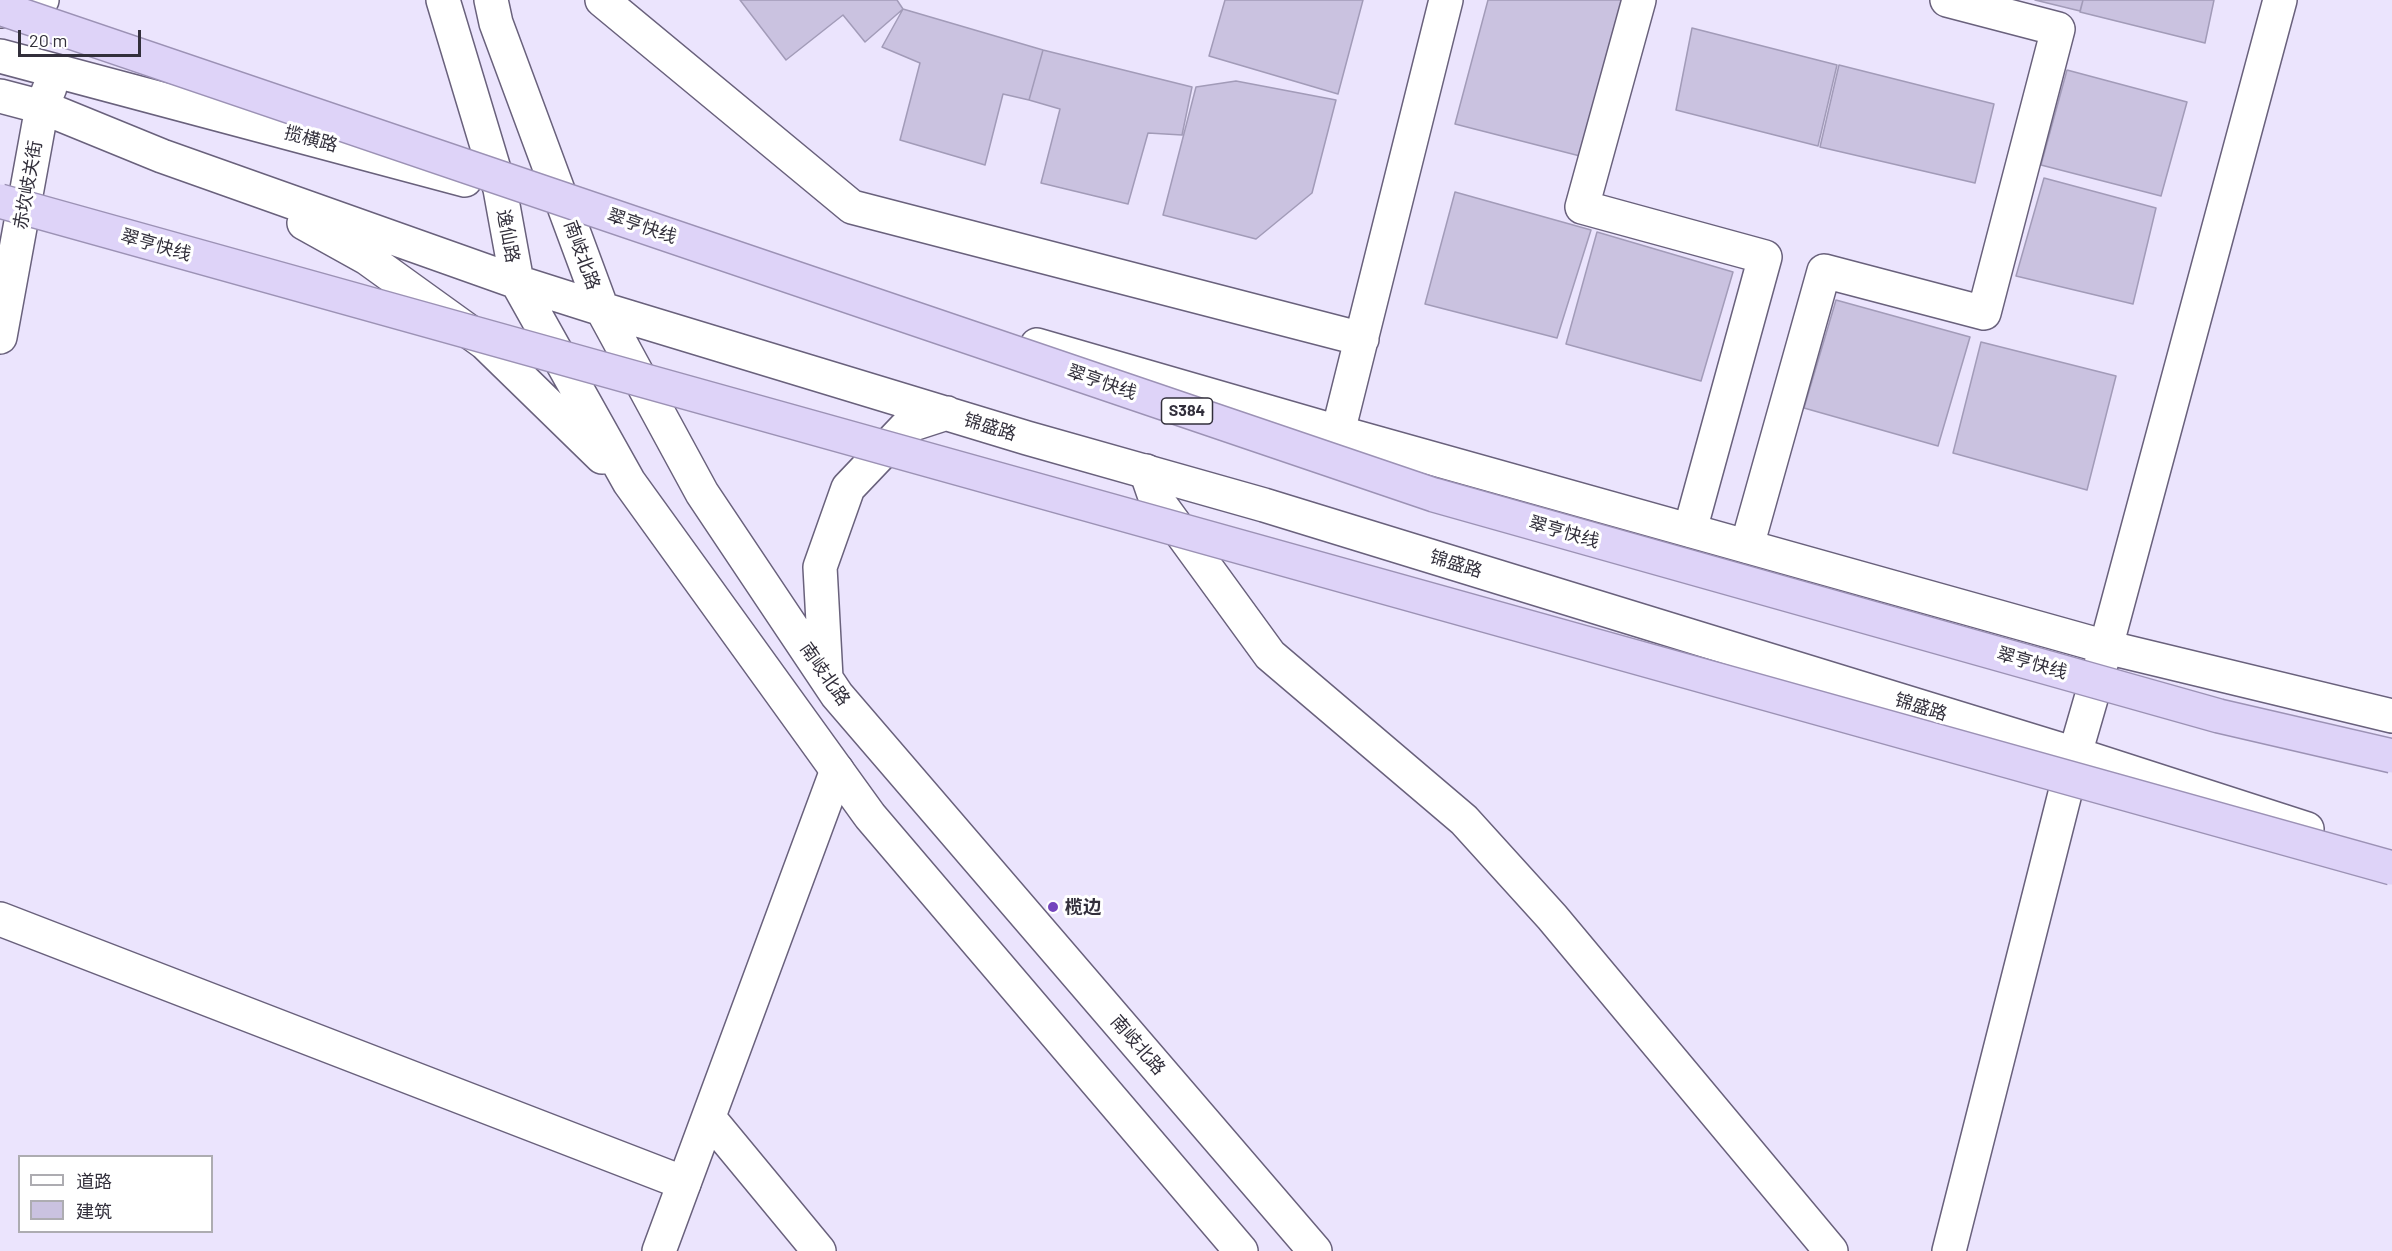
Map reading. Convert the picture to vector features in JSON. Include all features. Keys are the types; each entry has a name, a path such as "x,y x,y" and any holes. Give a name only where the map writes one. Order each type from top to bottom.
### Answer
{"highway":[{"name":"翠亨快线","path":"0,9 1434,495 2219,716 2392,756"},
{"name":"翠亨快线","path":"0,201 2392,868"}],"main road":[{"path":"0,9 42,0"},
{"path":"443,0 500,189"},
{"name":"南岐北路","path":"491,0 496,23 602,309 702,493 837,695 1315,1251"},
{"path":"602,0 852,207 1362,339"},
{"path":"1338,432 1446,0"},
{"path":"1639,0 1582,207 1765,257 1690,530"},
{"path":"1748,546 1824,271 1984,313 2058,29 1947,0"},
{"path":"1949,1251 2075,754 2106,647 2280,0"},
{"name":"揽横路","path":"0,56 565,208"},
{"name":"赤坎岐关街","path":"0,337 42,107 56,71"},
{"path":"0,96 42,107 162,156 296,218 367,258 485,343 628,482"},
{"name":"锦盛路","path":"162,156 517,282 602,309 1027,438 1146,471 2075,754 2392,856"},
{"name":"逸仙路","path":"500,189 517,282"},
{"path":"565,208 1338,432 2106,647 2392,716"},
{"path":"517,282 628,482 878,825 1241,1251"},
{"path":"826,678 820,567 848,488 907,426 947,413"},
{"path":"1146,471 1155,497 1270,655 1464,820 1552,917 1831,1251"},
{"path":"659,1251 837,770"},
{"path":"0,919 684,1183"},
{"path":"709,1118 819,1251"}],"building":[{"path":"740,0 897,0 903,9 865,42 843,15 786,60"},
{"path":"1225,0 1363,0 1338,94 1209,56"},
{"path":"1488,0 1623,0 1580,156 1455,124"},
{"path":"2035,0 2083,0 2080,11"},
{"path":"2083,0 2214,0 2205,43 2080,12"},
{"path":"903,9 1043,50 1029,100 1003,94 985,165 900,140 920,63 882,47"},
{"path":"1692,28 1837,65 1818,146 1676,110"},
{"path":"1043,50 1192,87 1182,135 1148,133 1128,204 1041,183 1060,109 1029,100"},
{"path":"1839,65 1994,104 1975,183 1820,147"},
{"path":"2067,70 2187,102 2161,196 2041,165"},
{"path":"1236,81 1336,100 1312,193 1256,239 1163,215 1196,87"},
{"path":"2044,178 2156,208 2133,304 2016,276"},
{"path":"1455,192 1591,230 1557,338 1425,304"},
{"path":"1597,232 1733,272 1701,381 1566,344"},
{"path":"1836,300 1970,337 1938,446 1804,408"},
{"path":"1981,342 2116,376 2087,490 1953,453"}],"place":[{"name":"榄边","path":"1053,907"}]}
